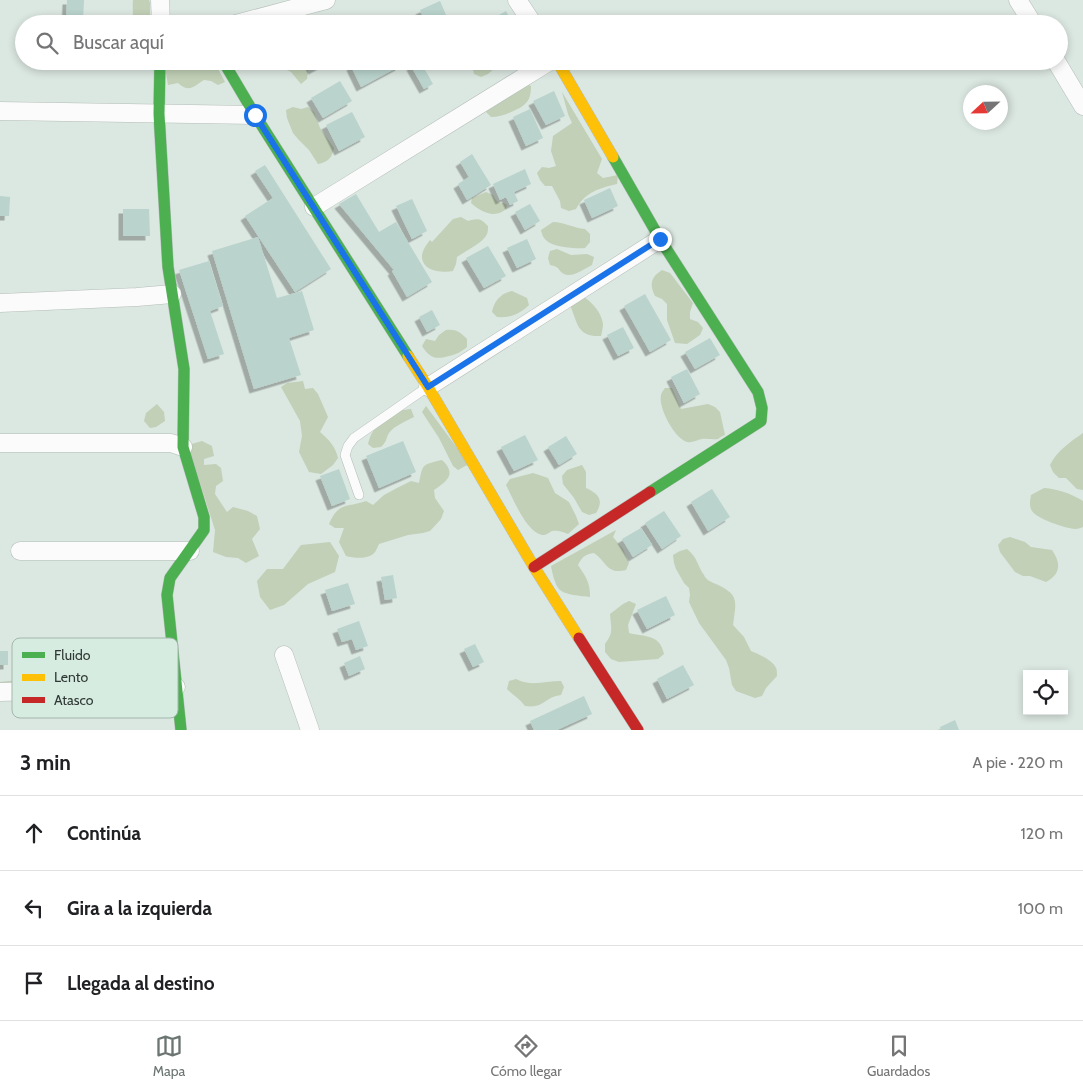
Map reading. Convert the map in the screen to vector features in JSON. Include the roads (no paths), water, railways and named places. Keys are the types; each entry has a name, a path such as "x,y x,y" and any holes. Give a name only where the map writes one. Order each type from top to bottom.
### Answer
{"street":[{"path":"160,0 160,15"},
{"path":"270,15 326,0"},
{"path":"517,0 527,15"},
{"path":"1018,0 1027,15"},
{"path":"160,70 159,114 168,267 184,369 183,447 204,517 204,530 170,578 167,595 171,638"},
{"path":"228,70 428,387 534,566 638,730"},
{"path":"314,207 535,70"},
{"path":"534,566 760,422 762,408 758,392 660,239 562,70"},
{"path":"1061,70 1083,106"},
{"path":"0,111 255,115"},
{"path":"428,387 660,239"},
{"path":"0,303 172,294"},
{"path":"0,443 171,443 183,447"},
{"path":"20,550 190,551"},
{"path":"284,655 310,730"},
{"path":"178,705 181,730"}],"lane":[{"path":"359,495 345,455 348,446 354,438 428,387"}]}
